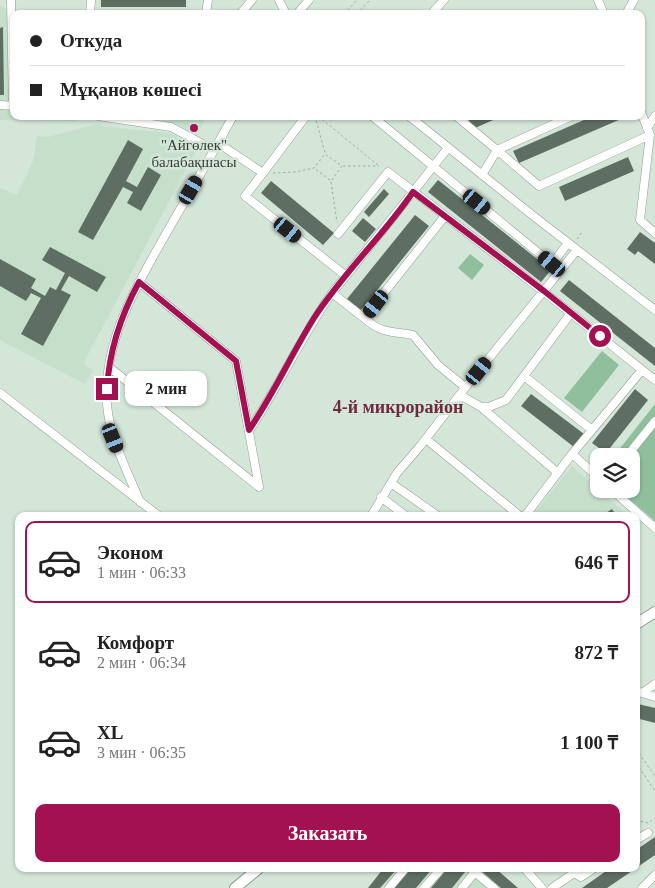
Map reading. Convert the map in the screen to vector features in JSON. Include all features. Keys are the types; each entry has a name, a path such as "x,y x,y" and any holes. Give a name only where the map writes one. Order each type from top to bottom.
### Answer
{"main road":[{"path":"640,621 655,612"},
{"path":"235,888 254,872"}],"street":[{"path":"243,10 252,0"},
{"path":"300,10 309,0"},
{"path":"435,10 444,0"},
{"path":"655,116 649,132 640,220 655,232"},
{"path":"124,120 170,127 216,147 262,173"},
{"path":"140,502 113,438 108,406 109,367 117,331 139,282 231,120"},
{"path":"303,120 245,196 346,276"},
{"path":"377,120 552,264 568,243"},
{"path":"414,120 655,310"},
{"path":"461,120 539,186 649,132"},
{"path":"482,175 497,150 563,120"},
{"path":"644,120 649,132"},
{"path":"249,430 314,318 448,148"},
{"path":"338,234 388,172 544,291 655,380"},
{"path":"364,318 445,216"},
{"path":"373,512 391,483 460,394 577,250"},
{"path":"109,367 259,488 236,361 139,282"},
{"path":"332,293 374,327 382,331 413,335 438,365 465,388"},
{"path":"481,407 489,407 506,400 571,313"},
{"path":"528,512 572,454 642,370"},
{"path":"524,376 592,430"},
{"path":"0,393 154,512"},
{"path":"460,394 481,407 558,473"},
{"path":"633,448 655,421"},
{"path":"426,439 515,512"},
{"path":"572,454 590,470"},
{"path":"391,483 432,512"},
{"path":"381,498 400,512"},
{"path":"621,498 637,512"},
{"path":"640,515 655,528"},
{"path":"640,692 655,684"},
{"path":"640,692 655,697"},
{"path":"640,838 648,833"},
{"path":"389,888 402,872"},
{"path":"424,888 437,872"},
{"path":"462,888 472,872"},
{"path":"475,872 494,888"},
{"path":"528,872 542,888"},
{"path":"552,888 572,872"},
{"path":"574,872 581,877 589,872"},
{"path":"642,888 655,875"}],"path":[{"path":"348,10 357,0"},
{"path":"361,10 370,0"},
{"path":"316,120 325,154 342,166 379,166"},
{"path":"323,120 388,172"},
{"path":"262,173 295,172 314,168 325,154"},
{"path":"331,181 342,166"},
{"path":"314,168 331,181 338,234"},
{"path":"640,755 655,776"},
{"path":"640,769 655,791"},
{"path":"640,821 648,823 655,818"}],"shaded area":[{"path":"0,6 10,11 10,120 76,121 0,120"},
{"path":"159,120 205,120 198,133 174,123"},
{"path":"97,124 108,127 169,133 198,147 83,364 93,370 85,384 0,340 0,188 17,195 33,161 37,136 48,137"},
{"path":"572,466 590,482 590,498 608,498 624,512 535,512"},
{"path":"381,872 499,872 518,888 368,888"}],"green space":[{"path":"470,254 484,265 472,280 458,268"},
{"path":"602,351 619,365 582,412 564,398"},
{"path":"655,404 655,521 628,498 640,498 640,448 620,448"}],"building":[{"path":"101,0 186,0 186,7 101,7"},
{"path":"3,27 4,95 0,95 0,28"},
{"path":"469,120 493,120 473,129"},
{"path":"584,120 619,120 519,163 513,151"},
{"path":"128,140 143,149 126,181 137,187 148,167 161,175 141,211 127,203 133,192 123,187 93,240 78,232"},
{"path":"628,157 634,171 565,201 559,187"},
{"path":"438,180 551,270 541,282 428,192"},
{"path":"271,181 334,233 323,245 261,193"},
{"path":"384,189 389,194 369,217 364,212"},
{"path":"415,215 429,226 361,310 347,299"},
{"path":"363,218 376,229 365,242 352,231"},
{"path":"640,232 655,243 655,264 638,251 635,255 627,249"},
{"path":"50,247 106,277 97,292 69,276 61,290 71,295 43,346 21,334 41,298 31,293 26,301 0,286 0,259 36,279 31,288 45,296 50,287 56,290 65,273 42,260"},
{"path":"569,280 655,348 655,366 560,291"},
{"path":"635,389 648,400 610,448 599,448 592,443"},
{"path":"531,394 584,434 574,447 521,406"},
{"path":"640,704 655,708 655,723 640,719"},
{"path":"655,837 655,855 640,865 640,847"},
{"path":"381,872 394,872 380,888 368,888"},
{"path":"407,872 429,872 416,888 394,888"},
{"path":"444,872 465,872 452,888 431,888"},
{"path":"482,872 499,872 518,888 501,888"},
{"path":"605,872 631,872 607,888 582,888"}],"place":[{"name":"\"Айгөлек\" балабақшасы","path":"194,128"}],"district":[{"name":"4-й микрорайон","path":"398,407"}],"route":[{"path":"107,389 117,331 139,282 236,361 249,430 314,318 413,192 600,336"}]}
